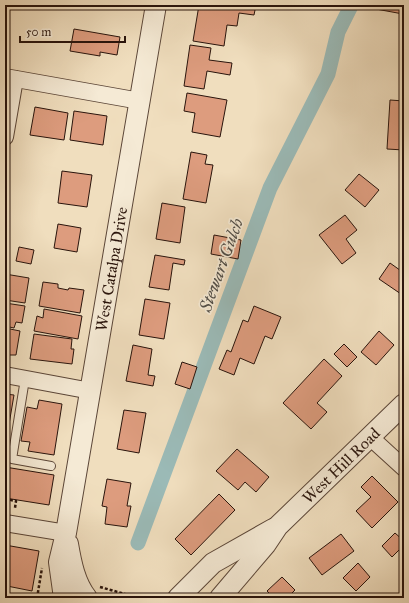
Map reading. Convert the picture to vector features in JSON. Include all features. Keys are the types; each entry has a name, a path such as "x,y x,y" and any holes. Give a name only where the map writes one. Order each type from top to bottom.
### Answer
{"street":[{"name":"West Catalpa Drive","path":"64,598 59,562 66,533 91,391 156,5"},
{"path":"5,137 10,78 140,101"},
{"path":"5,376 91,391"},
{"name":"West Hill Road","path":"220,598 266,544 278,526 404,404"},
{"path":"370,438 404,468"},
{"path":"5,523 66,533"},
{"name":"West Hill Road","path":"178,598 214,563 278,526"},
{"name":"West Catalpa Drive","path":"66,533 71,562 78,583 91,591"}],"lane":[{"path":"26,379 12,459 51,466"}],"path":[{"path":"5,499 16,501 15,508"},
{"path":"91,591 101,588 139,598"}],"building":[{"path":"199,5 256,5 254,15 239,13 237,26 227,25 224,46 193,41"},
{"path":"365,5 404,5 404,8 403,14 365,7"},
{"path":"74,29 120,37 117,55 100,52 100,56 70,51"},
{"path":"190,45 211,48 209,60 232,63 230,75 207,71 204,89 184,86"},
{"path":"187,93 227,100 220,137 192,132 195,113 184,111"},
{"path":"390,100 404,101 404,150 387,149"},
{"path":"35,107 68,113 64,140 30,135"},
{"path":"74,111 107,116 103,145 70,140"},
{"path":"191,152 207,155 205,164 213,165 206,203 183,199"},
{"path":"62,171 92,175 87,207 58,203"},
{"path":"359,174 379,190 365,207 345,190"},
{"path":"162,203 185,207 180,243 156,239"},
{"path":"345,215 357,230 346,239 356,253 342,264 319,235"},
{"path":"58,224 81,228 77,252 54,248"},
{"path":"214,235 241,240 238,259 211,254"},
{"path":"19,247 34,250 31,264 16,261"},
{"path":"155,255 185,260 184,265 173,263 169,290 149,287"},
{"path":"390,263 404,273 404,290 401,294 379,279"},
{"path":"5,274 29,278 25,303 5,300"},
{"path":"43,282 58,284 58,288 68,290 69,288 84,290 80,313 39,306"},
{"path":"145,299 170,303 164,339 139,335"},
{"path":"5,303 25,306 22,323 16,322 14,328 5,326"},
{"path":"254,306 281,317 272,339 265,336 254,364 240,358 234,375 219,369 227,350 231,352 243,320 248,322"},
{"path":"44,309 82,316 78,339 34,331 37,316 43,318"},
{"path":"5,328 20,331 16,355 5,355"},
{"path":"379,331 394,345 376,365 361,352"},
{"path":"34,334 72,339 71,349 74,349 72,364 30,359"},
{"path":"344,344 357,357 347,367 334,354"},
{"path":"133,345 152,349 148,375 155,376 153,386 126,381"},
{"path":"324,359 342,376 317,403 327,412 311,429 283,403"},
{"path":"182,362 197,367 190,389 175,384"},
{"path":"5,394 14,395 7,436 5,435"},
{"path":"39,400 62,404 54,455 28,451 30,442 21,441 27,407 37,409"},
{"path":"124,410 146,413 139,453 117,449"},
{"path":"237,449 269,477 256,492 245,482 238,490 216,471"},
{"path":"5,467 54,475 49,505 5,498"},
{"path":"372,476 398,502 372,528 356,511 371,497 361,487"},
{"path":"107,479 131,483 127,506 131,506 127,527 105,524 107,507 102,506"},
{"path":"219,494 235,510 191,555 175,539"},
{"path":"395,533 404,541 404,545 392,557 382,546"},
{"path":"341,534 354,551 322,575 309,558"},
{"path":"5,545 39,551 32,591 7,586 5,590"},
{"path":"358,563 370,577 356,591 343,578"},
{"path":"282,577 295,590 287,598 274,598 267,591"}],"waterway":[{"name":"Stewart Gulch","path":"138,543 270,188 328,74 338,32 351,6"}]}
